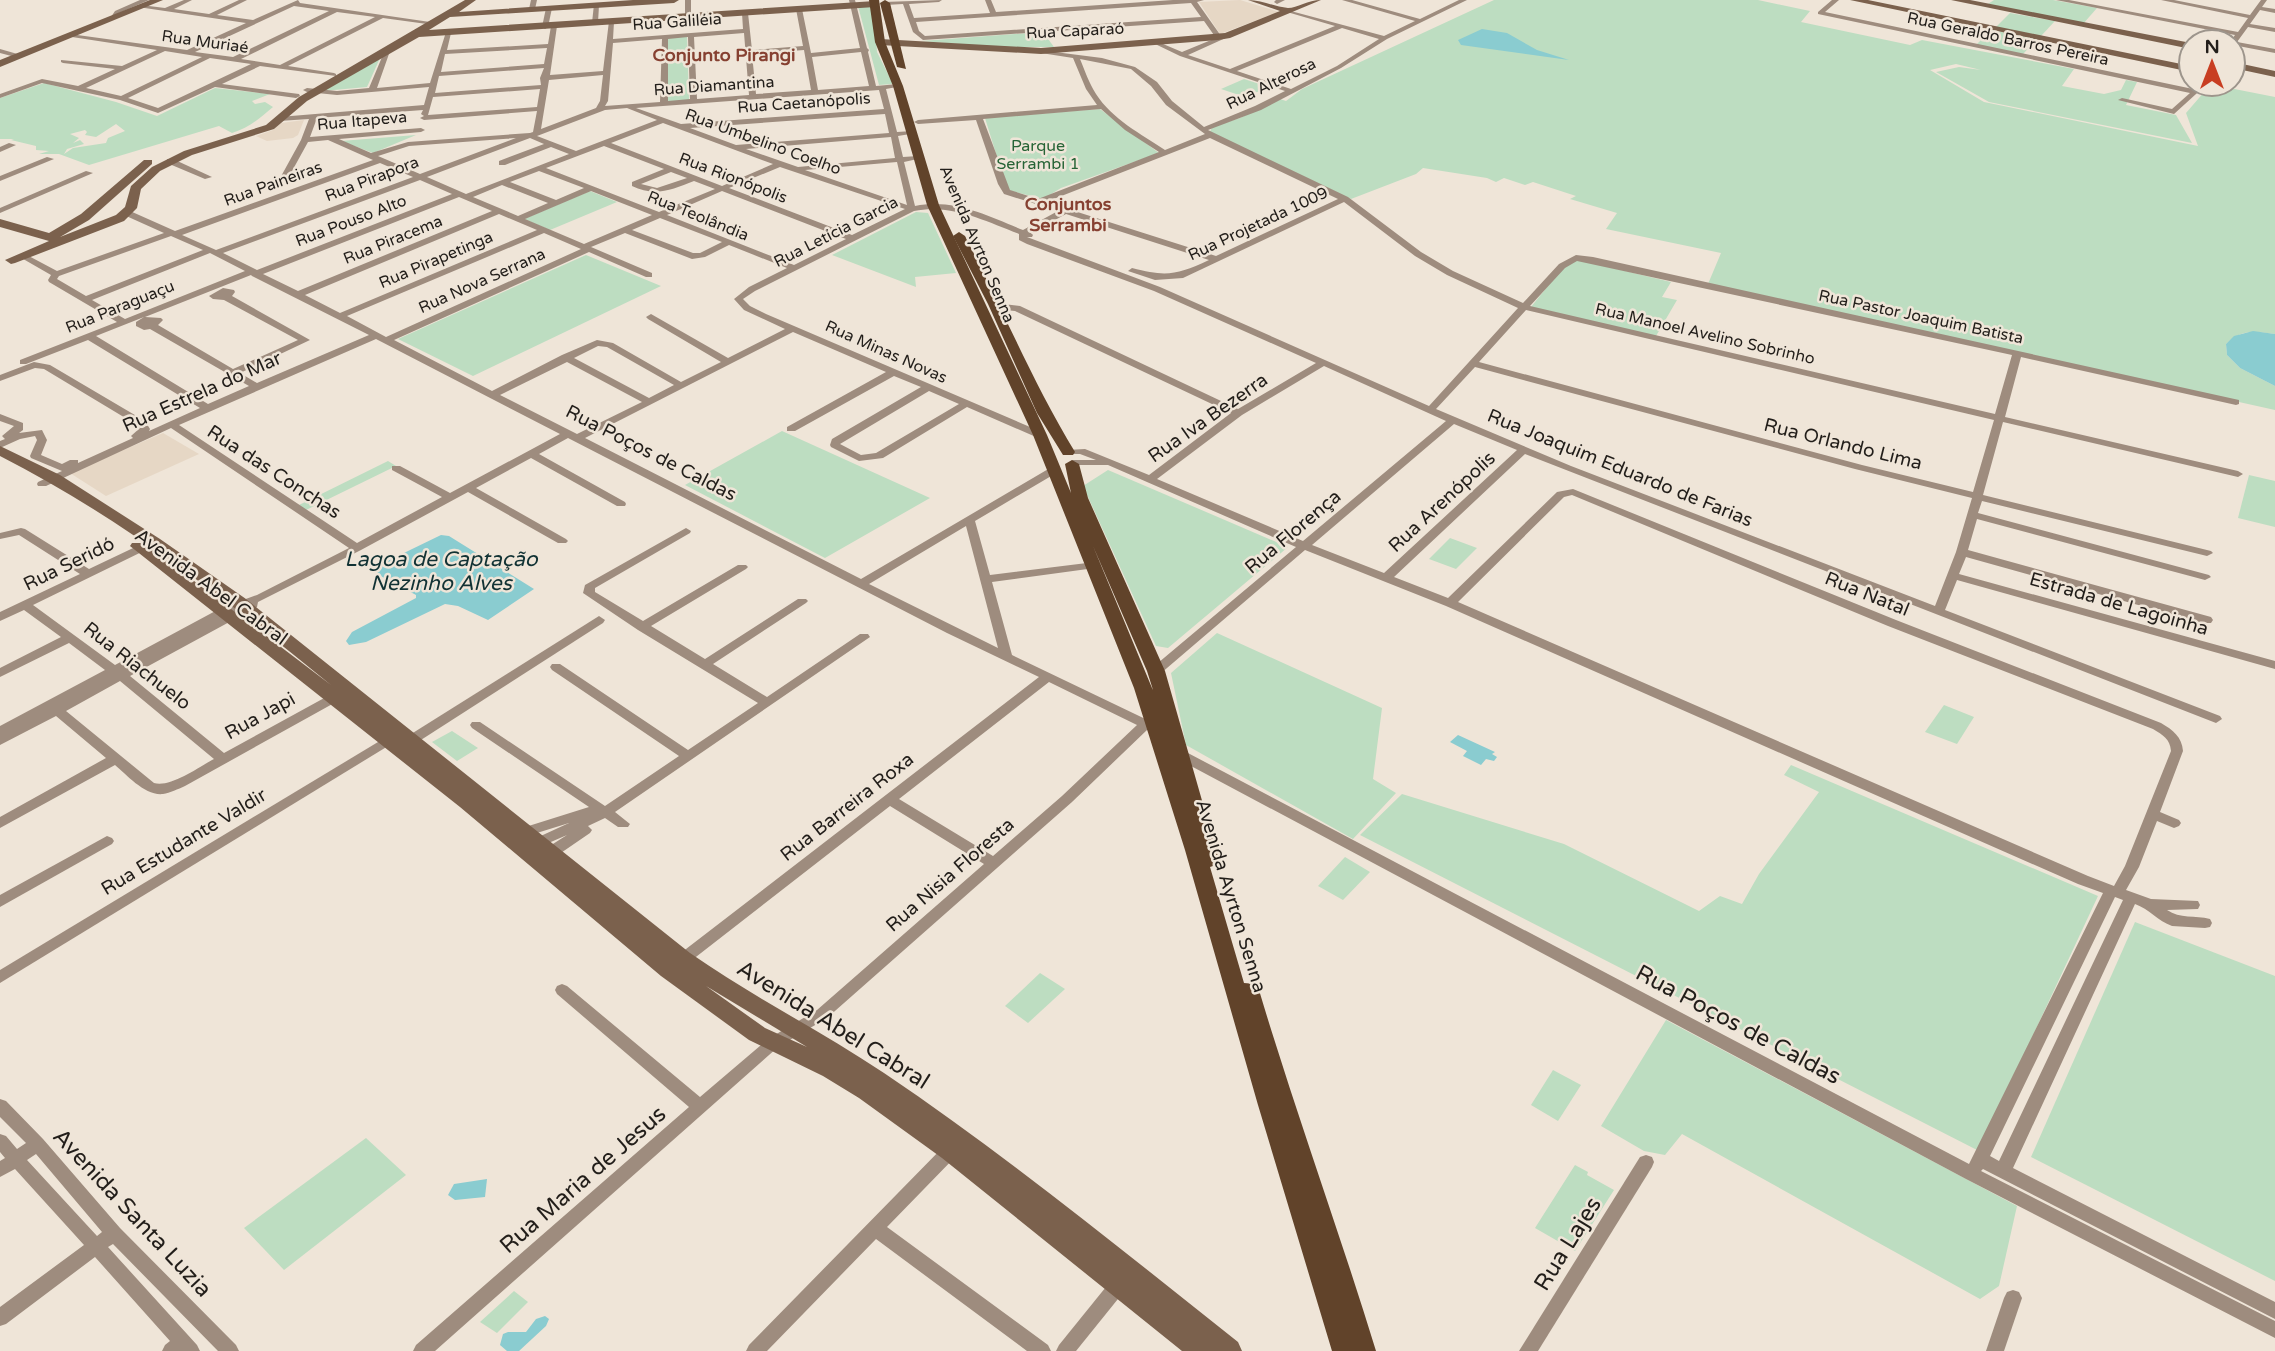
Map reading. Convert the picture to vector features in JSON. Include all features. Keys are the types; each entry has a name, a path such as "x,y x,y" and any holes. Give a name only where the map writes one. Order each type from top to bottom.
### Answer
{"main road":[{"path":"0,64 158,0"},
{"path":"11,261 85,217 149,161 172,151 263,130 279,119 306,92 387,51 462,0"},
{"path":"11,261 107,225 127,214 135,188 156,169 211,143 257,126 334,75 471,0"},
{"path":"437,18 533,5 548,8 674,0"},
{"path":"1253,0 1293,10"},
{"name":"Rua Caparaó","path":"880,38 920,39 1041,51 1222,37 1316,0"},
{"path":"1855,0 2177,66"},
{"path":"1956,0 2177,43"},
{"path":"1277,1 1293,10"},
{"path":"412,34 880,2"},
{"name":"Avenida Ayrton Senna","path":"880,2 894,38 918,122 924,164"},
{"name":"Avenida Ayrton Senna","path":"880,2 880,38 968,285 1037,414 1064,457 1156,671 1282,1105 1363,1351"},
{"path":"2247,68 2275,74"},
{"name":"Avenida Ayrton Senna","path":"939,205 995,306 1037,414 1040,435 1064,457 1095,565 1143,688 1151,727 1345,1351"},
{"path":"0,223 62,241"},
{"name":"Avenida Abel Cabral","path":"2,454 241,607 399,743 676,964 710,979 875,1079 1124,1278 1229,1351"},
{"name":"Avenida Abel Cabral","path":"399,743 537,843 739,1022 773,1043 850,1079 956,1146"},
{"name":"Avenida Abel Cabral","path":"1124,1278 1202,1351"}],"street":[{"path":"165,11 189,0"},
{"path":"208,16 244,0"},
{"path":"185,54 301,0"},
{"path":"688,0 688,17"},
{"path":"880,2 939,0"},
{"path":"988,0 994,15"},
{"path":"912,20 1130,2 1200,0"},
{"path":"1345,0 1422,21"},
{"name":"Rua Alterosa","path":"1280,88 1348,59 1464,0"},
{"name":"Rua Geraldo Barros Pereira","path":"1836,0 1821,13 2177,88"},
{"path":"2059,0 2208,28"},
{"path":"2092,6 2099,0"},
{"path":"2164,0 2251,17"},
{"path":"2244,28 2264,0"},
{"path":"906,1 920,39 1205,19"},
{"path":"1182,55 1222,37 1193,1"},
{"path":"853,3 877,87 889,111 912,209"},
{"path":"144,4 165,11 254,22"},
{"path":"293,4 382,16 437,18"},
{"path":"1373,8 1382,4"},
{"path":"595,23 596,5"},
{"path":"548,8 550,46 540,109 533,133 576,154"},
{"path":"2259,8 2275,11"},
{"path":"799,9 815,92"},
{"path":"233,60 337,10"},
{"path":"1057,10 1066,29"},
{"path":"1293,10 1341,26 1388,37"},
{"path":"1293,10 1388,37"},
{"path":"745,13 753,97"},
{"path":"280,67 382,16"},
{"path":"599,110 604,101 611,22"},
{"path":"1222,68 1331,23"},
{"path":"2246,25 2275,30"},
{"path":"1231,71 1341,26"},
{"path":"1048,30 1055,50"},
{"name":"Rua Galiléia","path":"609,41 748,31"},
{"path":"419,142 448,33"},
{"name":"Rua Muriaé","path":"72,35 334,75"},
{"path":"691,35 694,102"},
{"path":"664,104 665,37"},
{"path":"1154,42 1182,55 1291,91"},
{"path":"444,52 550,46"},
{"path":"2247,46 2275,51"},
{"path":"80,88 163,50"},
{"path":"749,52 866,50"},
{"path":"0,51 19,56"},
{"path":"372,90 387,51"},
{"path":"1041,51 1102,60 1133,68 1154,84 1169,103 1206,132"},
{"path":"122,98 208,57"},
{"path":"1076,58 1093,95 1103,107 1165,153"},
{"name":"Rua Alterosa","path":"1038,202 1165,153 1343,65 1348,59"},
{"path":"63,61 123,68"},
{"path":"0,96 42,81 122,98 152,110 161,110 258,64"},
{"path":"437,74 546,66"},
{"path":"431,95 606,73"},
{"path":"216,85 306,92 433,85"},
{"name":"Rua Diamantina","path":"370,156 398,145 419,142 533,133 599,110 626,106 898,86"},
{"path":"789,94 794,118"},
{"path":"2122,100 2169,112 2180,108 2189,98"},
{"name":"Rua Umbelino Coelho","path":"604,101 626,106 780,164 912,209"},
{"path":"283,180 324,104"},
{"path":"279,119 428,107"},
{"path":"918,122 1103,107"},
{"path":"424,118 540,109"},
{"name":"Rua Caetanópolis","path":"680,127 889,111"},
{"path":"979,117 1003,187 1010,193 1215,259"},
{"name":"Rua Pouso Alto","path":"253,273 662,121"},
{"name":"Rua Itapeva","path":"306,140 421,130"},
{"name":"Rua Manoel Avelino Sobrinho","path":"1206,132 1345,199 1418,254 1450,273 1523,307 1753,364 2238,474"},
{"name":"Rua Pirapora","path":"84,300 533,133"},
{"path":"734,147 912,134"},
{"path":"330,138 649,275"},
{"path":"438,141 526,173"},
{"path":"502,163 552,144"},
{"name":"Rua Rionópolis","path":"603,144 854,239"},
{"path":"0,150 12,145"},
{"path":"0,179 50,159"},
{"name":"Rua Paineiras","path":"56,274 380,160"},
{"path":"794,169 901,160 924,164"},
{"path":"170,161 208,177"},
{"name":"Rua Nova Serrana","path":"382,337 780,164"},
{"name":"Rua Teolândia","path":"539,168 795,268"},
{"path":"670,169 635,184 658,191 694,177"},
{"path":"0,212 89,173"},
{"path":"502,182 555,203"},
{"path":"518,219 592,188"},
{"name":"Rua Projetada 1009","path":"1183,275 1345,199"},
{"name":"Rua Letícia Garcia","path":"752,289 912,209 939,205"},
{"name":"Rua Joaquim Eduardo de Farias","path":"939,205 1146,275 1163,278 1183,275"},
{"path":"1024,233 1067,210"},
{"name":"Rua Piracema","path":"297,295 499,211"},
{"name":"Rua Poços de Caldas","path":"127,214 214,252 951,631 1151,727"},
{"name":"Rua Pirapetinga","path":"340,316 544,230"},
{"path":"626,230 692,256 705,254 727,243"},
{"name":"Rua Joaquim Eduardo de Farias","path":"1024,233 1022,238 1030,242 1158,289 1523,450 2216,719"},
{"name":"Rua Pastor Joaquim Batista","path":"1430,410 1567,261 1576,258 1600,261 1747,297 2236,402"},
{"path":"11,261 56,274 52,280 124,322"},
{"name":"Rua Paraguaçu","path":"0,371 253,273"},
{"name":"Rua Minas Novas","path":"752,289 740,296 740,302 1040,435"},
{"path":"226,297 304,340 233,373"},
{"path":"995,306 1017,308 1238,413"},
{"path":"651,317 728,362"},
{"path":"152,326 257,387"},
{"path":"0,731 117,673 450,497 571,437 650,402 794,328"},
{"path":"89,336 207,408"},
{"name":"Rua Estrela do Mar","path":"48,481 207,408 382,337"},
{"path":"491,395 593,343 606,343 682,386"},
{"path":"1939,610 1962,552 2017,355"},
{"path":"565,357 650,402"},
{"name":"Rua Iva Bezerra","path":"1149,480 1238,413 1255,406 1323,363"},
{"name":"Rua Orlando Lima","path":"1473,363 1798,451 2207,553"},
{"path":"0,378 34,366 47,367 141,423 145,429 62,468 35,456 42,440 38,432 17,437 2,454"},
{"path":"791,429 893,372"},
{"path":"928,387 845,435 836,441 835,445 854,456 869,459 889,451 966,404"},
{"path":"1016,425 1037,414"},
{"path":"0,417 19,425 18,430 0,439"},
{"name":"Rua Florença","path":"1156,671 1304,546 1398,458 1453,420"},
{"name":"Rua das Conchas","path":"171,424 357,548"},
{"name":"Rua Arenópolis","path":"1385,579 1523,450"},
{"path":"534,455 621,504"},
{"path":"862,583 970,521 1064,457 1125,469 1304,546 1450,603 2150,904 2172,920 2205,923"},
{"path":"396,468 450,497"},
{"path":"470,488 562,541"},
{"name":"Rua Natal","path":"1450,603 1565,492 1576,493 1892,623 2157,726 2171,735 2177,751 2151,818"},
{"path":"1973,514 2205,577"},
{"path":"970,521 1006,656"},
{"path":"0,536 15,530 32,537 88,574"},
{"path":"686,531 588,589 589,593 768,704"},
{"name":"Rua Seridó","path":"0,617 148,545"},
{"path":"1962,552 2207,620"},
{"path":"985,579 1095,565"},
{"path":"642,627 742,567"},
{"name":"Estrada de Lagoinha","path":"1954,576 2275,665"},
{"path":"704,665 802,601"},
{"name":"Rua Riachuelo","path":"25,605 117,673 223,759"},
{"path":"399,743 599,620"},
{"path":"537,843 607,811 864,637"},
{"path":"0,673 71,638"},
{"path":"556,667 688,756"},
{"path":"0,741 58,711 117,673"},
{"name":"Rua Barreira Roxa","path":"676,964 1049,676"},
{"name":"Rua Japi","path":"116,758 154,789 170,787 340,694"},
{"path":"0,823 116,758 58,711"},
{"path":"476,725 623,824"},
{"name":"Rua Nisia Floresta","path":"773,1043 822,1014 992,862 1151,727"},
{"name":"Rua Estudante Valdir","path":"0,977 399,743"},
{"name":"Rua Poços de Caldas","path":"1181,755 1976,1167 2275,1330"},
{"path":"889,799 992,862"},
{"path":"537,843 607,811"},
{"path":"2003,1171 2151,818 2173,827"},
{"path":"0,902 107,841"},
{"path":"1976,1167 2120,893"},
{"path":"2150,904 2193,905"},
{"path":"562,990 700,1107"},
{"name":"Rua Maria de Jesus","path":"422,1351 773,1043"},
{"name":"Avenida Santa Luzia","path":"0,1106 37,1144 114,1233 230,1351"},
{"path":"0,1141 181,1348"},
{"path":"0,1170 37,1144"},
{"path":"755,1351 956,1146"},
{"name":"Rua Lajes","path":"1528,1351 1646,1161"},
{"name":"Rua Poços de Caldas","path":"1976,1167 2003,1171 2275,1311"},
{"path":"875,1228 1042,1351"},
{"path":"0,1318 114,1233"},
{"path":"1065,1351 1124,1278"},
{"path":"1995,1351 2013,1298"}],"shaded area":[{"path":"1240,0 1279,12 1220,34 1199,2"},
{"path":"304,120 298,135 293,138 267,141 256,136 273,130 281,123"},
{"path":"163,433 199,454 106,496 70,473"}],"green space":[{"path":"1494,0 1758,0 1810,11 1801,22 1910,45 1922,40 2074,69 2062,86 2104,94 2121,90 2126,80 2137,82 2126,105 2176,115 2192,143 1989,102 1936,72 1959,67 1981,70 1956,64 1930,70 1984,102 2198,146 2186,113 2199,98 2247,98 2247,91 2275,97 2275,334 2243,333 2226,344 2227,355 2240,368 2275,386 2275,410 1708,284 1721,253 1606,229 1617,213 1570,199 1576,196 1533,182 1525,185 1504,178 1496,182 1487,178 1423,168 1416,174 1351,199 1210,132 1212,127 1240,118 1280,99 1286,101 1302,89"},
{"path":"1994,0 2053,0 2097,8 2083,24 1988,4"},
{"path":"874,5 877,52 893,84 879,85 858,6"},
{"path":"2010,13 2055,21 2041,36 1996,27"},
{"path":"1991,30 2037,39 2023,54 1976,45"},
{"path":"1043,32 1054,47 998,47 921,41"},
{"path":"687,36 689,100 668,102 667,38"},
{"path":"380,58 367,87 323,91"},
{"path":"1244,79 1272,88 1242,96 1221,89"},
{"path":"44,83 157,116 215,88 270,94 252,101 255,104 265,102 273,107 259,119 232,133 219,126 89,165 59,154 39,154 49,151 36,150 36,146 11,140 14,139 0,139 0,98","holes":["116,124 125,131 108,138 106,143 73,148 64,154 67,149 84,144 80,140 73,143 79,138 70,134 85,130 85,135 96,137"]},
{"name":"Parque Serrambi 1","path":"1100,109 1159,153 1061,188 1043,199 1011,191 1006,186 985,118"},
{"path":"416,135 373,153 341,141"},
{"path":"590,191 617,202 550,230 524,219"},
{"path":"916,212 928,213 956,273 915,277 916,287 832,255"},
{"path":"586,255 661,286 473,376 398,339"},
{"path":"1579,260 1671,282 1662,297 1677,300 1656,336 1531,307 1567,262"},
{"path":"782,431 930,498 825,558 685,485"},
{"path":"388,461 396,466 306,510 299,505"},
{"path":"1108,470 1288,547 1168,648 1156,646 1083,486"},
{"path":"2249,475 2275,481 2275,527 2238,518"},
{"path":"1450,538 1477,548 1456,569 1429,559"},
{"path":"1217,633 1382,708 1373,779 1396,793 1353,839 1186,745 1171,673"},
{"path":"1944,705 1974,717 1957,744 1925,732"},
{"path":"452,731 478,748 457,761 432,742"},
{"path":"1791,765 2098,896 1979,1151 1360,835 1402,794 1564,844 1699,911 1720,896 1742,904 1759,874 1819,792 1784,775"},
{"path":"1345,857 1370,872 1343,900 1318,886"},
{"path":"2135,922 2275,976 2275,1281 2031,1157"},
{"path":"1040,973 1065,989 1028,1023 1005,1006"},
{"path":"1666,1020 2017,1206 1999,1286 1980,1299 1682,1134 1665,1155 1644,1151 1601,1126"},
{"path":"1553,1070 1581,1085 1558,1121 1531,1105"},
{"path":"366,1138 406,1175 284,1270 244,1228"},
{"path":"1575,1165 1614,1190 1575,1251 1535,1228"},
{"path":"514,1291 528,1302 497,1333 480,1322"}],"water":[{"path":"1482,29 1507,33 1537,50 1569,60 1461,45 1458,40"},
{"path":"2253,331 2275,334 2275,386 2240,368 2227,355 2226,344 2234,336"},
{"name":"Lagoa de Captação Nezinho Alves","path":"441,535 449,536 534,589 488,620 458,606 445,604 366,642 349,645 346,641 352,632 416,598 416,595 375,573 375,567"},
{"path":"1458,735 1495,752 1492,754 1497,757 1494,761 1486,759 1481,765 1463,756 1467,751 1450,742"},
{"path":"487,1179 485,1197 455,1200 448,1195 454,1184"},
{"path":"545,1316 549,1319 546,1326 519,1351 507,1351 500,1345 503,1334 526,1332 536,1319"}],"district":[{"name":"Conjunto Pirangi","path":"724,55"},
{"name":"Conjuntos Serrambi","path":"1068,214"}]}
